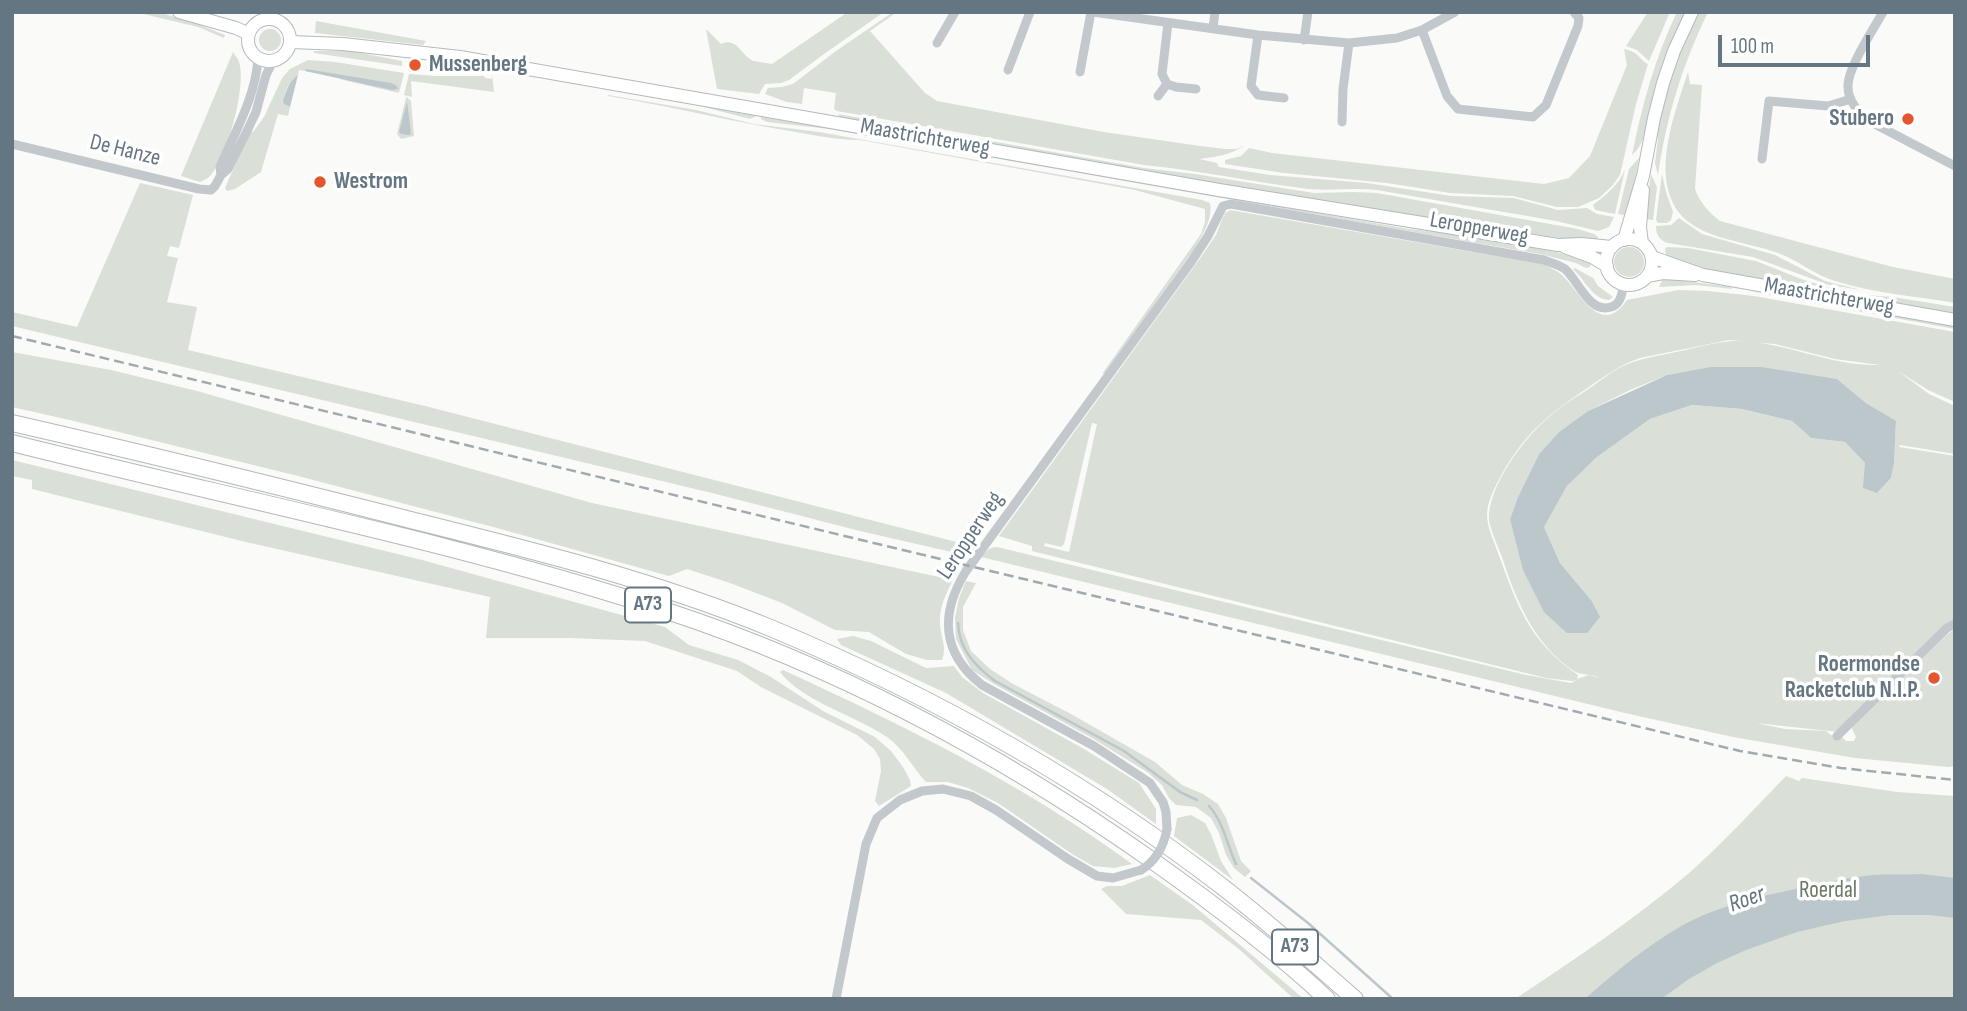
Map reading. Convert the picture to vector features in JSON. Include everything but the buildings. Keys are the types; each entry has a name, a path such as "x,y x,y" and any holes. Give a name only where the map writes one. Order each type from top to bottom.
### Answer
{"highway":[{"name":"A73","path":"12,423 560,557 681,595 771,628 935,704 1100,801 1221,886 1355,999"},
{"name":"A73","path":"12,443 540,572 670,612 842,680 990,756 1111,831 1257,939 1327,999"}],"main road":[{"path":"179,12 249,34"},
{"path":"1624,240 1643,176 1661,91 1692,12"},
{"path":"274,15 287,28 291,42 286,53 273,61 258,58 250,48 249,34 258,22 274,15"},
{"name":"Maastrichterweg","path":"291,42 343,44 460,57 1219,190 1558,245 1592,257 1607,266"},
{"path":"1642,243 1640,227 1643,176"},
{"path":"1632,239 1642,243 1652,257 1647,276 1637,283 1624,284 1614,279 1607,266 1607,257 1612,247 1624,240 1632,239"},
{"name":"Maastrichterweg","path":"1558,245 1612,247"},
{"name":"Maastrichterweg","path":"1652,257 1703,275 1955,320"},
{"name":"Maastrichterweg","path":"1647,276 1663,273 1703,275"}],"street":[{"path":"937,43 955,12"},
{"path":"1008,70 1030,12"},
{"path":"1080,72 1092,12 1258,35 1349,43 1397,38 1422,30 1455,12"},
{"path":"1213,28 1215,12"},
{"path":"1304,40 1308,12"},
{"path":"1422,30 1447,96 1458,109 1532,117 1546,105 1578,26 1579,18 1574,12"},
{"path":"1882,12 1851,71 1848,87 1851,99 1857,111 1867,120 1955,166"},
{"path":"1168,23 1162,74 1167,84 1176,88 1196,89"},
{"path":"1258,35 1251,86 1258,95 1284,98"},
{"path":"1342,122 1349,43"},
{"path":"221,175 220,167 248,104 257,73 258,58"},
{"path":"221,175 228,169 256,112 266,75 273,61"},
{"path":"1158,96 1167,84"},
{"path":"1762,159 1769,101 1828,106 1851,99"},
{"name":"De Hanze","path":"12,144 199,189 213,188 221,175"},
{"name":"Leropperweg","path":"836,999 866,844 877,818 900,800 922,791 943,789 971,796 1097,876 1113,878 1141,870 1156,856 1165,839 1166,812 1163,802 1150,783 1094,746 982,685 964,668 954,652 950,643 948,621 954,592 966,571 1191,262 1223,206 1231,204 1544,260 1566,270 1589,299 1601,308 1609,308 1618,303 1624,284"},
{"path":"1837,736 1947,628 1955,624"}],"green space":[{"path":"135,12 165,14 225,35 224,38 198,27"},
{"path":"848,12 884,12 789,80 765,84 759,94 717,89 706,29 721,44 731,43 750,59 772,64"},
{"path":"893,12 897,12 870,31 925,93 937,101 1104,132 1225,149 1243,146 1228,154 1199,159 1217,163 1219,167 1270,175 1367,183 1451,196 1514,198 1558,210 1587,208 1597,214 1614,217 1609,227 1598,231 1556,221 1377,190 1310,189 1144,165 837,111 834,109 836,93 804,88 802,104 765,94 768,88 793,84"},
{"path":"1648,12 1670,12 1649,61 1637,50 1626,46"},
{"path":"1677,12 1687,12 1653,100 1644,137 1632,155 1650,82"},
{"path":"1699,12 1708,12 1690,52 1677,91 1658,175 1655,163 1656,137 1663,105 1678,58"},
{"path":"316,21 426,41 423,45 315,33"},
{"path":"270,29 278,32 281,40 278,48 270,51 262,48 259,40 262,32"},
{"path":"1624,49 1636,54 1648,64 1620,175 1599,198 1578,207 1557,207 1513,196 1450,193 1225,164 1225,160 1241,156 1249,148 1272,153 1544,184 1569,178 1590,156 1627,65"},
{"path":"351,51 402,61 402,66 314,53"},
{"path":"233,52 239,62 240,87 234,121 223,154 210,176 200,182 181,176"},
{"path":"308,60 404,73 399,93 339,79 396,85 394,84 299,70 284,96 284,104 290,107 288,116 278,114 261,172 235,189 227,191 225,188 249,133 253,132 264,117 282,78 290,69"},
{"path":"454,62 477,66 478,69 426,69 427,65"},
{"path":"1688,72 1690,84 1702,85 1695,189 1708,211 1716,218 1893,267 1955,279 1955,303 1835,281 1778,253 1703,231 1690,223 1672,201 1666,170 1669,136"},
{"path":"409,74 484,76 492,79 492,74 494,92 411,81 412,97 404,95"},
{"path":"611,89 756,116 750,119 696,105"},
{"path":"608,95 696,110 754,124 819,132 1202,200 1210,203 1210,215 1195,248 1102,374 1201,234 1205,209 1135,190 860,140 767,127"},
{"path":"407,97 411,101 414,136 401,139 397,134"},
{"path":"838,114 1144,168 1314,193 1377,193 1578,229 1598,237 1596,243 1405,216 849,119"},
{"path":"761,117 1409,229 1475,236 1591,259 1590,267 1540,254 829,129 767,122"},
{"path":"1639,158 1628,216 1618,214 1629,169"},
{"path":"1625,169 1615,214 1595,210 1593,205 1616,185"},
{"path":"1651,174 1657,187 1653,220 1645,219"},
{"path":"1662,174 1673,212 1667,223 1658,223 1656,220"},
{"path":"140,183 193,195 179,248 170,246 167,256 178,258 167,302 197,307 188,350 425,406 976,547 969,556 12,326 12,312 77,327"},
{"path":"1230,210 1542,264 1562,275 1584,301 1600,314 1608,315 1617,311 1627,300 1678,290 1708,291 1754,296 1955,332 1955,402 1928,390 1898,371 1929,394 1955,406 1955,454 1900,445 1899,447 1955,456 1955,623 1838,732 1756,723 1785,729 1826,731 1831,735 1841,736 1846,741 1854,741 1854,724 1955,629 1955,766 1855,758 1733,737 981,557 990,548 997,547 1526,675 1571,683 1577,680 1546,678 1064,559 1032,551 1032,546 999,536 1201,257","holes":["1712,343 1647,358 1612,372 1539,426 1509,464 1494,493 1489,521 1520,605 1537,635 1548,648 1574,671 1588,675 1577,679 1578,675 1561,662 1536,636 1519,606 1487,518 1488,506 1496,484 1521,445 1540,424 1607,374 1640,358","1760,343 1835,359 1880,365 1844,362","1710,367 1837,379 1866,403 1896,422 1891,478 1877,493 1865,463 1845,442 1811,438 1792,421 1742,409 1692,405 1650,419 1597,457 1567,486 1544,527 1560,563 1591,600 1587,633 1567,633 1510,519 1539,454 1559,432 1588,411 1667,375","1092,423 1097,424 1069,552 1044,546 1045,543 1061,547 1064,544"]},
{"path":"1679,218 1702,234 1775,255 1825,281 1861,290 1829,285 1753,257 1663,241 1656,226 1671,225"},
{"path":"1629,247 1639,252 1644,262 1639,272 1629,277 1619,272 1614,262 1619,252"},
{"path":"1667,247 1688,248 1756,261 1850,294 1667,260"},
{"path":"1573,269 1593,278 1598,286 1613,297 1609,300 1598,296"},
{"path":"1663,278 1732,289 1696,285 1659,287"},
{"path":"1747,291 1955,326 1955,329"},
{"path":"1865,295 1955,307 1955,314 1883,301"},
{"path":"12,352 111,370 197,391 592,503 953,580 940,613 944,647 942,660 927,660 906,654 869,632 835,630 782,603 687,569 669,576 298,476 12,407"},
{"path":"12,460 422,560 665,627 689,645 738,660 771,677 823,711 875,737 891,751 903,767 911,786 879,806 875,801 881,771 880,759 874,749 857,735 761,687 737,671 645,641 486,638 490,597 246,542 32,489 32,480 12,476"},
{"path":"966,581 976,583 963,607 963,630 971,651 990,669 1013,684 1155,762 1182,785 1218,804 1226,818 1241,861 1251,871 1245,877 1234,868 1226,855 1211,818 1196,807 1176,805 1162,785 1147,772 972,670 956,639 955,618"},
{"path":"853,636 871,641 926,668 954,666 962,677 983,693 1139,783 1156,809 1156,824 1107,789 946,693 841,645 837,639"},
{"path":"783,670 874,713 1006,782 1132,864 1114,868 1093,866 998,803 968,788 948,782 926,782 887,737 815,700 790,682 780,672"},
{"name":"Roerdal","path":"1786,776 1799,781 1802,778 1897,792 1955,796 1955,999 1515,999 1603,939 1688,874 1726,839"},
{"path":"1191,815 1205,823 1221,861 1233,880 1174,836 1177,818"},
{"path":"1150,875 1194,906 1304,999 1294,999 1240,950 1201,920 1126,914 1101,889 1107,886 1122,886"}],"shaded area":[{"path":"306,69 391,83 398,89 392,90 305,71"},
{"path":"298,75 290,107 283,101 290,83"},
{"path":"407,102 411,134 409,135 399,132"},
{"path":"1710,367 1761,367 1837,379 1866,403 1896,421 1891,478 1877,493 1863,488 1865,463 1845,442 1811,438 1792,421 1742,409 1692,405 1650,419 1597,457 1567,486 1544,527 1560,563 1591,600 1600,617 1587,633 1567,633 1544,612 1523,570 1510,519 1539,454 1559,432 1588,411 1667,375"},
{"path":"1921,874 1955,878 1955,918 1890,915 1845,921 1797,932 1746,950 1689,979 1661,999 1585,999 1653,944 1693,920 1725,907 1841,880 1873,875"}],"waterway":[{"path":"958,623 961,641 969,656 995,681 1124,751 1180,792 1197,800"},
{"path":"1209,806 1221,826 1236,864"},
{"path":"1251,878 1308,923 1393,999"}],"railway":[{"path":"12,336 1740,751 1841,768 1955,780"}],"place":[{"name":"Mussenberg","path":"415,65"},
{"name":"Stubero","path":"1908,119"},
{"name":"Westrom","path":"320,182"},
{"name":"Roermondse Racketclub N.I.P.","path":"1934,678"}],"water label":[{"name":"Roer","path":"1747,900"}]}
